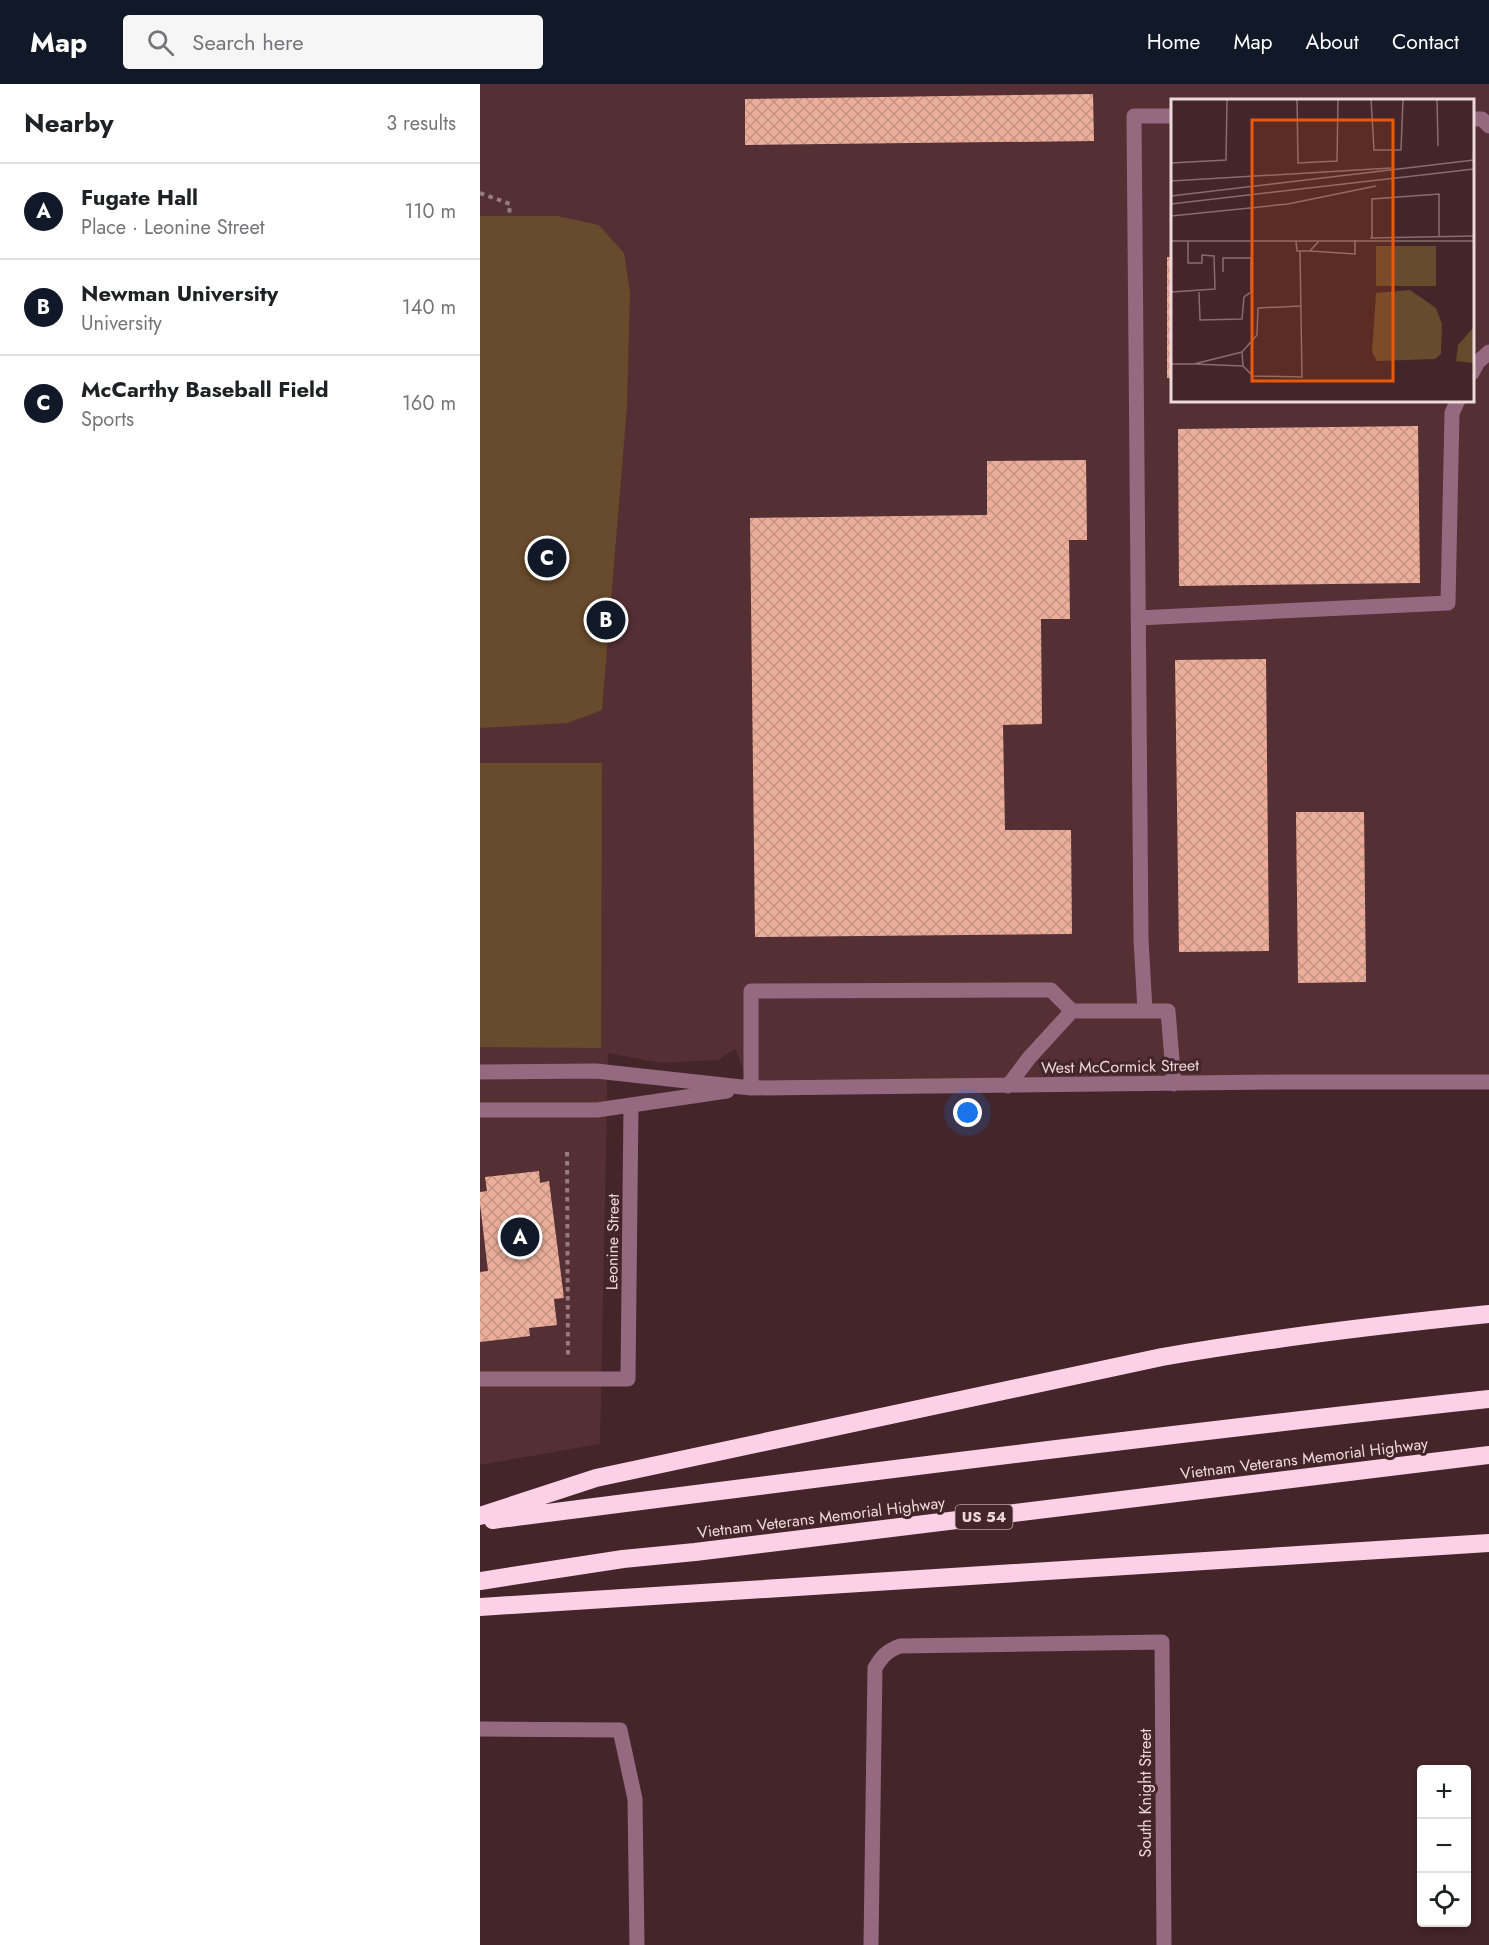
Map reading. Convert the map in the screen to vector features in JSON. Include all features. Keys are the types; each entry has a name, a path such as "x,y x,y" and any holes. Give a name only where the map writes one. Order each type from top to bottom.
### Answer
{"highway":[{"path":"480,1516 596,1478 1162,1357 1346,1329 1489,1314"},
{"path":"480,1522 1200,1430 1489,1399"},
{"name":"Vietnam Veterans Memorial Highway","path":"480,1581 623,1559 1489,1455"},
{"path":"480,1607 1489,1543"}],"street":[{"path":"1145,1011 1141,939 1134,116 1171,116"},
{"path":"1474,119 1482,119 1489,126"},
{"path":"1474,371 1478,362 1489,352"},
{"path":"1138,618 1448,603 1452,413 1457,402"},
{"path":"751,1088 751,991 1051,990 1072,1011 1168,1011 1174,1084"},
{"path":"1008,1086 1029,1058 1072,1011"},
{"name":"West McCormick Street","path":"480,1072 596,1071 751,1088 1489,1082"},
{"name":"West McCormick Street","path":"480,1110 597,1110 751,1088"},
{"name":"Leonine Street","path":"480,1379 628,1379 631,1105"},
{"name":"South Knight Street","path":"871,1945 875,1668 882,1656 889,1650 912,1645 1162,1642 1164,1945"},
{"path":"480,1729 620,1730 635,1798 637,1945"}],"path":[{"path":"480,194 510,204 509,216"},
{"path":"557,1359 568,1359 567,1152"}],"shaded area":[{"path":"480,84 1489,84 1489,1084 751,1088 735,1049 718,1060 661,1063 608,1053 600,1444 480,1465"},
{"path":"480,216 557,216 599,225 624,253 630,292 627,406 602,710 568,723 480,728"},
{"path":"480,763 602,763 601,1048 480,1047"}],"building":[{"path":"1093,94 1094,141 745,145 745,99"},
{"path":"1167,257 1171,257 1171,378 1167,378"},
{"path":"1418,426 1420,583 1179,586 1178,429"},
{"path":"1086,460 1087,540 1069,540 1070,619 1041,619 1042,724 1003,725 1005,830 1071,830 1072,934 755,937 750,518 987,515 987,461"},
{"path":"1266,659 1269,951 1179,952 1175,660"},
{"path":"1296,812 1364,812 1366,982 1298,983"},
{"path":"539,1171 540,1183 549,1181 564,1298 554,1299 557,1325 529,1328 530,1336 480,1342 480,1272 488,1271 480,1204 480,1192 487,1191 485,1177"}],"place":[{"name":"McCarthy Baseball Field","path":"547,558"},
{"name":"Newman University","path":"606,620"},
{"name":"Fugate Hall","path":"520,1237"}]}
